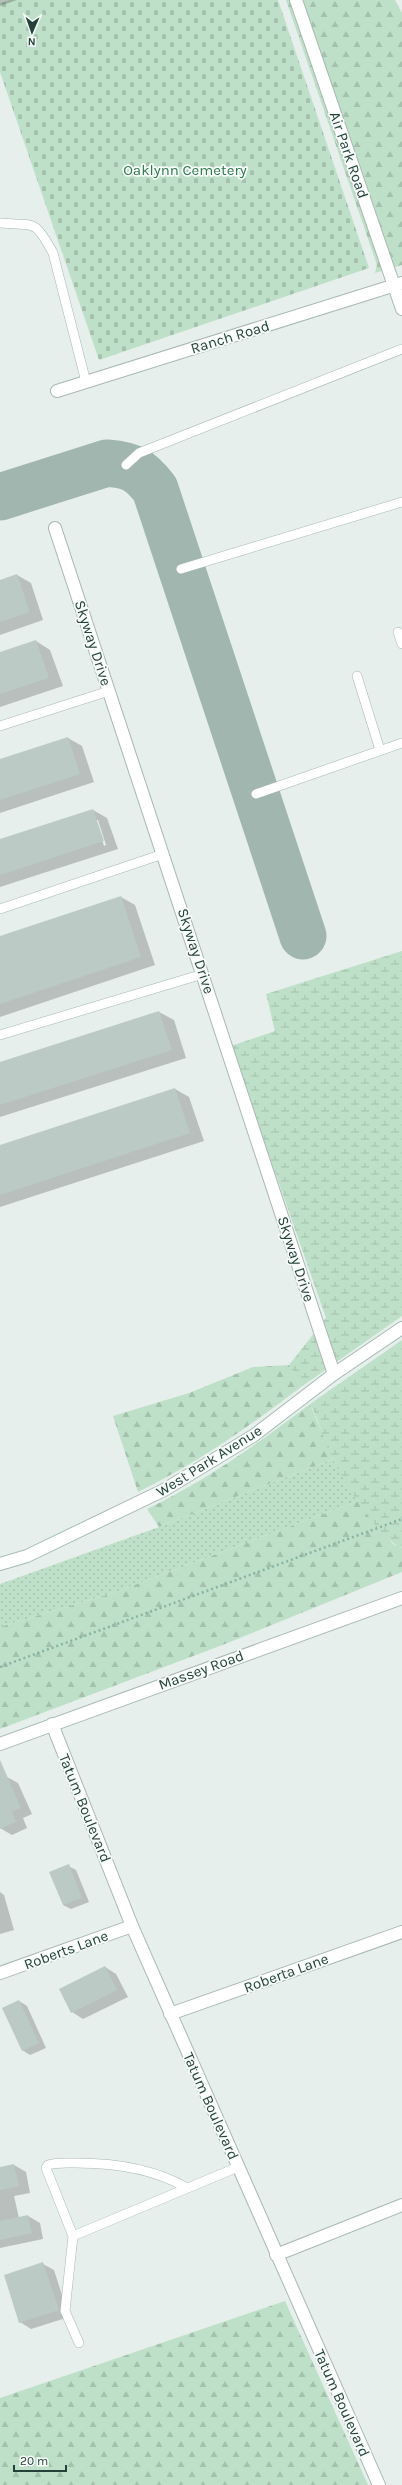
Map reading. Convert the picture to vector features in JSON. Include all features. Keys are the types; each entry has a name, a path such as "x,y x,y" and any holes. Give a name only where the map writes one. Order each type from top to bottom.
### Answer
{"street":[{"name":"Air Park Road","path":"296,0 398,284 402,309"},
{"name":"Ranch Road","path":"57,391 398,284"},
{"name":"Skyway Drive","path":"55,528 204,974 334,1374"},
{"name":"West Park Avenue","path":"0,1564 27,1556 164,1490 253,1436 334,1374 402,1328"},
{"name":"Massey Road","path":"0,1744 402,1598"},
{"name":"Tatum Boulevard","path":"52,1724 132,1926 379,2485"},
{"name":"Roberts Lane","path":"0,1973 132,1926"},
{"name":"Roberta Lane","path":"170,2014 402,1932"},
{"path":"276,2254 402,2205"}],"lane":[{"path":"0,223 21,222 33,226 46,241 53,253 86,382"},
{"path":"126,465 138,453 402,349"},
{"path":"182,569 402,502"},
{"path":"398,632 402,644"},
{"path":"357,676 380,750"},
{"path":"0,726 110,691"},
{"path":"256,794 402,742"},
{"path":"0,909 163,854"},
{"path":"0,1035 204,974"},
{"path":"79,2343 65,2311 73,2236 46,2168 48,2165 91,2163 128,2166 175,2181 187,2188"},
{"path":"73,2236 238,2167"}],"path":[{"path":"0,1667 402,1519"}],"green space":[{"name":"Oaklynn Cemetery","path":"9,0 278,0 369,268 99,360 0,72 0,3"},
{"path":"286,0 395,0 402,13 402,265 375,273 377,265"},
{"path":"402,951 402,1316 301,1387 289,1365 326,1318 231,1046 275,1031 266,994"},
{"path":"402,1340 402,1548 392,1542 382,1532 351,1491 335,1464 310,1404"},
{"path":"289,1365 301,1387 202,1457 138,1492 113,1416 189,1393 253,1367"},
{"path":"310,1404 333,1459 159,1527 147,1509 211,1474"},
{"path":"333,1459 358,1501 113,1593 0,1627 0,1584 159,1527"},
{"path":"358,1501 393,1544 402,1548 402,1572 225,1644 0,1729 0,1627 113,1593"},
{"path":"285,2301 368,2485 0,2485 0,2398"}],"building":[{"path":"17,574 30,612 0,622 0,580"},
{"path":"36,640 49,678 0,694 0,652"},
{"path":"68,737 80,774 0,800 0,759"},
{"path":"93,809 104,841 0,875 0,839"},
{"path":"121,896 141,957 0,1004 0,936"},
{"path":"159,1011 172,1050 0,1105 0,1062"},
{"path":"175,1088 190,1133 0,1195 0,1145"},
{"path":"0,1760 21,1808 12,1812 16,1822 0,1829"},
{"path":"69,1864 82,1898 63,1905 49,1872"},
{"path":"105,1966 117,1990 71,2013 59,1989"},
{"path":"19,2000 39,2043 22,2051 2,2008"},
{"path":"14,2164 19,2186 0,2190 0,2167"},
{"path":"28,2215 32,2233 0,2240 0,2221"},
{"path":"43,2262 59,2310 19,2323 4,2275"}],"taxiway":[{"path":"0,497 107,463 123,465 135,470 145,477 155,489 303,936"}]}
